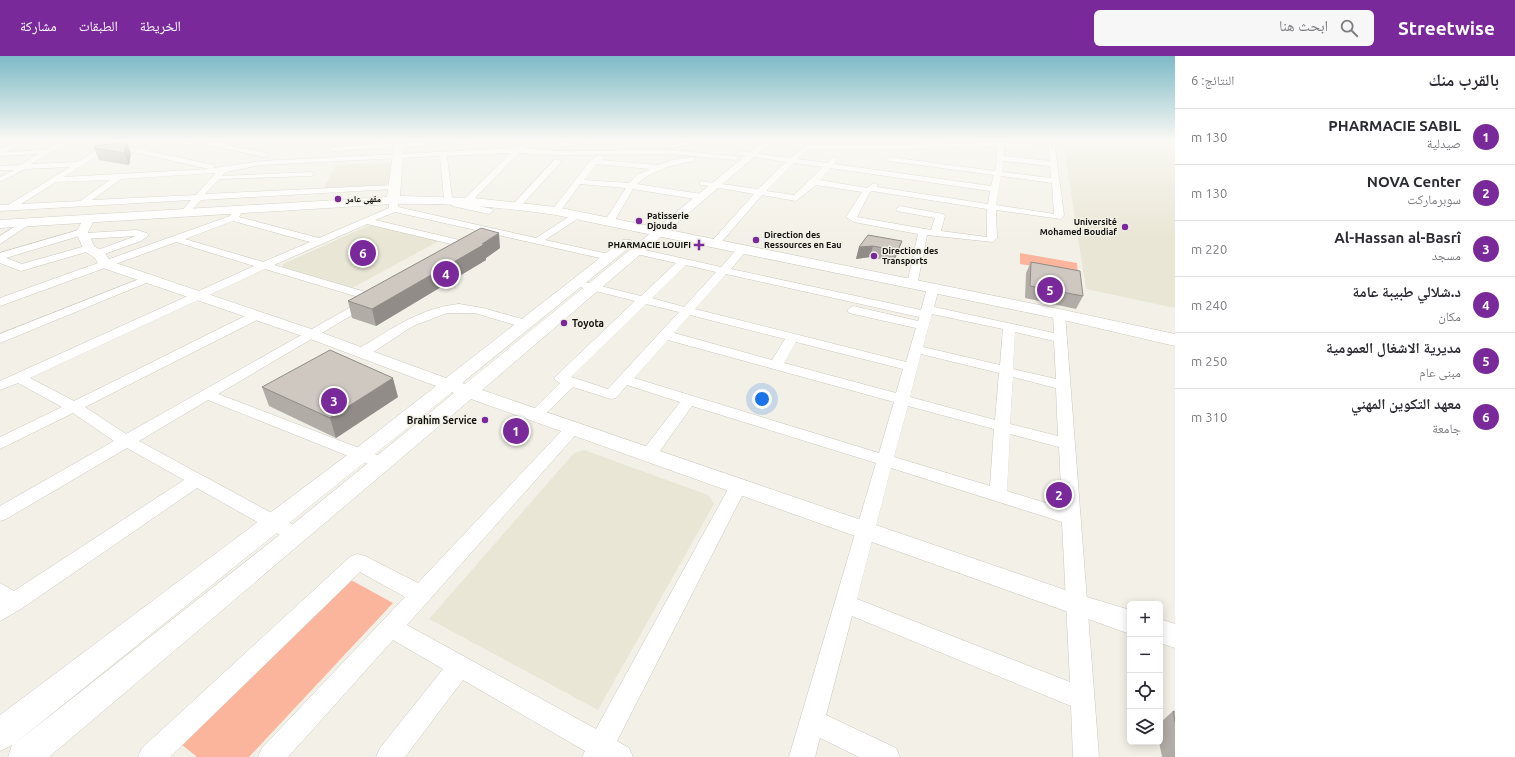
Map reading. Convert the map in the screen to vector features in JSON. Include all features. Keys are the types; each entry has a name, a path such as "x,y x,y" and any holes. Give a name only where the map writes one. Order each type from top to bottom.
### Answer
{"main road":[{"path":"393,198 398,173"},
{"path":"0,224 27,222 91,242 185,212 236,214 393,198 446,198 468,200 503,206 556,212 609,222 1059,314 1175,340"}],"street":[{"path":"1,179 13,173"},
{"path":"10,208 66,173"},
{"path":"54,180 190,173"},
{"path":"185,212 221,173"},
{"path":"444,173 446,198 450,203 503,206"},
{"path":"468,200 494,173"},
{"path":"465,224 503,206 546,173"},
{"path":"556,212 580,182 585,173"},
{"path":"640,177 641,173"},
{"path":"609,222 631,186 640,177 649,173"},
{"path":"0,735 361,455 459,388 585,285 609,257 651,231 722,173"},
{"path":"714,244 760,192 780,173"},
{"path":"580,182 702,190 760,192 796,198 822,173"},
{"path":"994,189 880,173 851,217 858,220 935,234 990,240 992,238 991,208 997,173 1054,181"},
{"path":"814,182 1058,217 1054,173"},
{"path":"147,200 174,174"},
{"path":"215,179 311,174"},
{"path":"41,176 63,175"},
{"path":"1,179 26,177"},
{"path":"82,204 118,177"},
{"path":"356,202 360,188"},
{"path":"0,208 360,188 393,198 465,224 609,257"},
{"path":"7,381 366,221 393,198"},
{"path":"900,209 940,216 935,234"},
{"path":"176,239 236,214 319,241"},
{"path":"537,241 576,216"},
{"path":"366,221 475,241"},
{"path":"0,241 27,222"},
{"path":"455,252 494,231"},
{"path":"24,757 382,463 525,324 636,252 651,231"},
{"path":"913,284 923,232"},
{"path":"0,256 91,242 176,239 374,298"},
{"path":"0,259 21,268 91,242"},
{"path":"91,242 147,279 311,334 459,388 537,414 1077,605 1127,621"},
{"path":"3,299 91,242"},
{"path":"683,262 561,379 612,395 742,250"},
{"path":"636,252 683,262 720,275 925,317 1009,327 1060,338"},
{"path":"0,339 147,279"},
{"path":"585,285 911,367"},
{"path":"802,757 933,288"},
{"path":"0,514 388,290"},
{"path":"362,353 401,328 427,316 450,308 467,308 525,324"},
{"path":"1059,314 1086,757"},
{"path":"0,444 254,316"},
{"path":"998,495 1009,327"},
{"path":"665,335 1067,444"},
{"path":"776,365 793,337"},
{"path":"916,349 1063,385"},
{"path":"625,380 1072,518"},
{"path":"7,381 74,407 126,441 296,535"},
{"path":"537,414 570,382"},
{"path":"207,395 382,463"},
{"path":"649,454 689,400"},
{"path":"271,757 574,428"},
{"path":"5,603 197,480"},
{"path":"598,751 738,486"},
{"path":"151,757 358,562 421,594"},
{"path":"845,604 1083,699"},
{"path":"391,627 460,666 598,751 620,757"},
{"path":"1163,632 1175,636"},
{"path":"389,757 460,666"},
{"path":"812,721 887,757"}],"shaded area":[{"path":"332,173 390,173 387,186 323,189"},
{"name":"Université Mohamed Boudiaf","path":"1068,173 1175,173 1175,308 1086,289"},
{"path":"372,224 439,241 352,288 282,267 283,264"},
{"path":"1020,253 1077,263 1078,274 1020,264"},
{"path":"584,450 708,495 714,504 598,710 429,619 574,453"},
{"path":"351,580 393,603 249,757 197,757 181,744"}],"building":[{"path":"481,228 499,233 482,244 485,244 372,309 348,301"},
{"path":"868,235 902,241 896,254 888,249 873,246 859,247"},
{"path":"1031,262 1080,271 1083,296 1030,286"},
{"path":"330,350 393,378 330,418 262,387"}],"place":[{"name":"مقهى عامر","path":"338,199"},
{"name":"Patisserie Djouda","path":"639,221"},
{"name":"Université Mohamed Boudiaf","path":"1125,227"},
{"name":"Direction des Ressources en Eau","path":"756,240"},
{"name":"PHARMACIE LOUIFI","path":"699,245"},
{"name":"معهد التكوين المهني","path":"363,253"},
{"name":"Direction des Transports","path":"874,256"},
{"name":"د.شلالي طبيبة عامة","path":"446,274"},
{"name":"مديرية الاشغال العمومية","path":"1050,290"},
{"name":"Toyota","path":"564,323"},
{"name":"Al-Hassan al-Basrî","path":"334,401"},
{"name":"Brahim Service","path":"485,420"},
{"name":"PHARMACIE SABIL","path":"516,431"},
{"name":"NOVA Center","path":"1059,495"}]}
